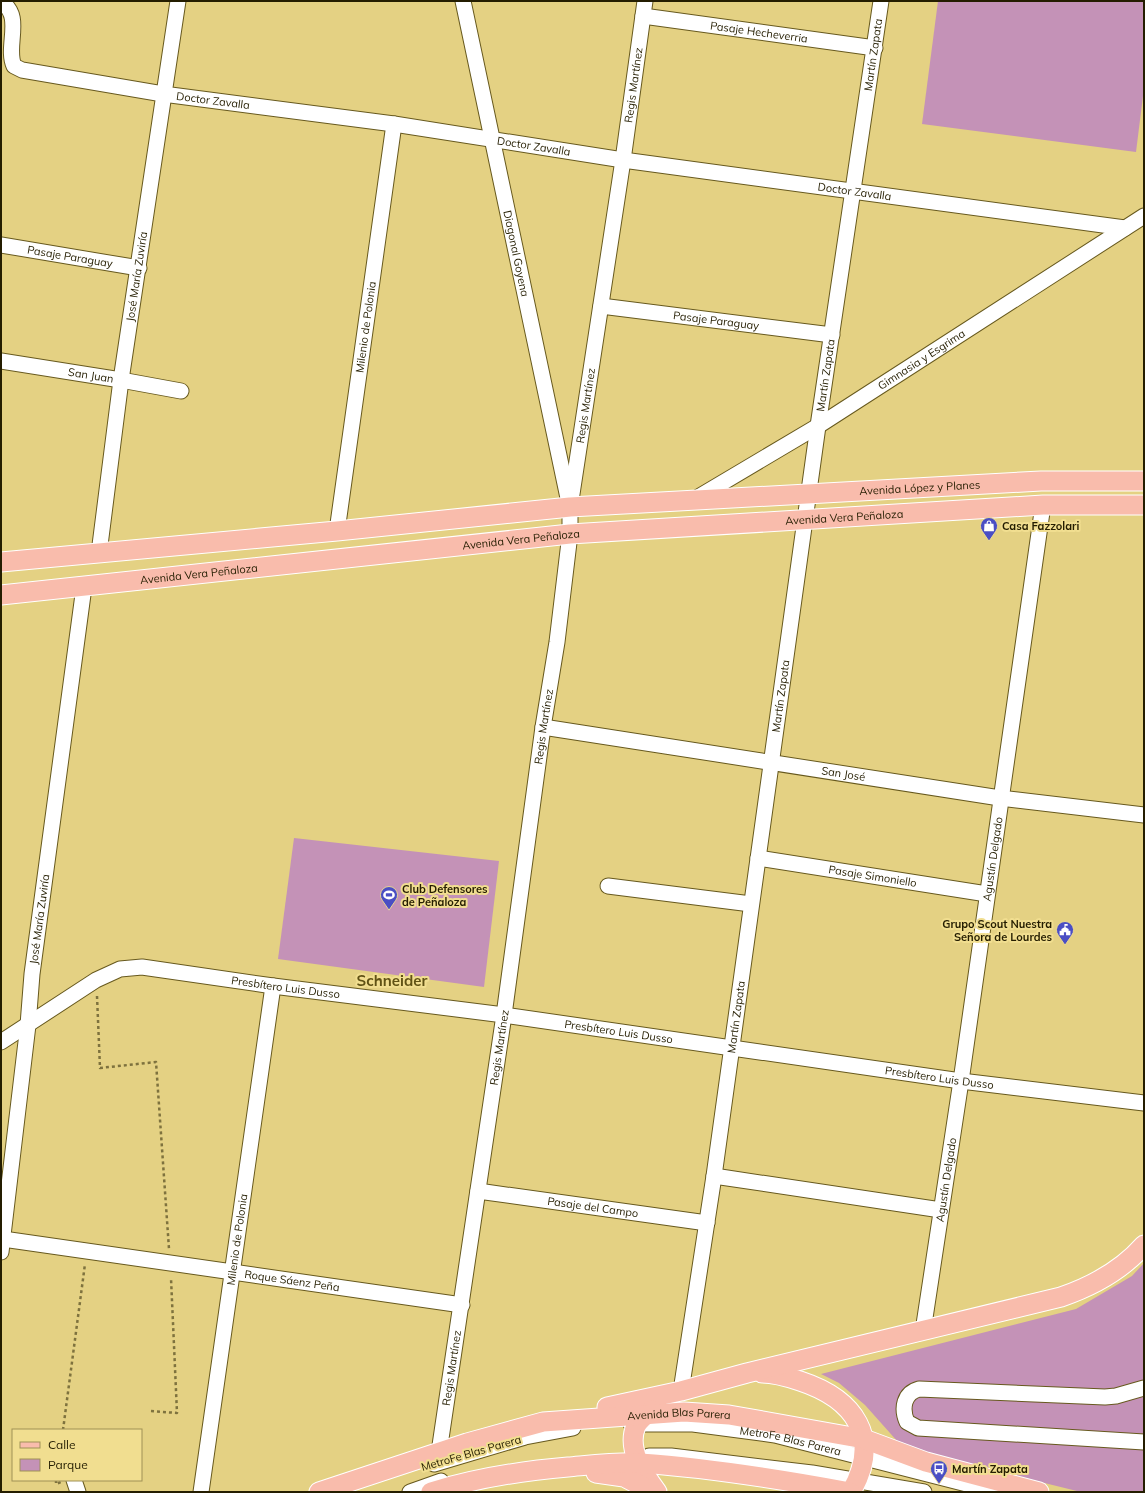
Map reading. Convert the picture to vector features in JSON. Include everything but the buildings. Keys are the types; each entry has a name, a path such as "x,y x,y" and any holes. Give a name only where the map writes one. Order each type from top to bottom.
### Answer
{"main road":[{"name":"Avenida López y Planes","path":"695,499 1041,481 1144,481"},
{"path":"1,562 337,531 570,506 695,499"},
{"path":"1043,505 1144,505"},
{"name":"Avenida Vera Peñaloza","path":"1,595 570,534 1043,505"},
{"path":"543,1422 681,1391 747,1373 1061,1297 1080,1291 1114,1272 1129,1261 1144,1245"},
{"path":"747,1373 767,1373 788,1377 829,1393 845,1404 895,1448 926,1462"},
{"path":"657,1492 637,1460 634,1434 642,1419 661,1402 681,1391"},
{"path":"431,1492 452,1486 527,1471 637,1460 853,1488 863,1458 864,1439 857,1418 845,1404"},
{"name":"Avenida Blas Parera","path":"319,1492 439,1452 543,1422 642,1419 684,1412 729,1415 864,1439 926,1462 1039,1492"},
{"path":"527,1471 604,1473 624,1477 653,1492"}],"street":[{"name":"José María Zuviría","path":"99,553 121,380 178,1"},
{"name":"Diagonal Goyena","path":"462,1 570,506"},
{"name":"Martín Zapata","path":"681,1391 714,1176 808,493 854,192 881,1"},
{"name":"Doctor Zavalla","path":"1,2 6,5 14,20 10,58 14,66 22,70 163,94 394,124 623,160 1125,228"},
{"name":"Pasaje Hecheverria","path":"644,8 875,48"},
{"name":"Regis Martínez","path":"439,1452 504,1015 556,642 570,534 570,506 623,160 644,8"},
{"name":"Milenio de Polonia","path":"337,531 394,124"},
{"name":"Gimnasia y Esgrima","path":"695,499 818,426 1144,216"},
{"name":"Pasaje Paraguay","path":"1,245 139,268"},
{"name":"Pasaje Paraguay","path":"601,306 832,335"},
{"name":"San Juan","path":"1,361 181,391"},
{"name":"Agustín Delgado","path":"923,1331 961,1081 1000,798 1043,505"},
{"name":"José María Zuviría","path":"2,1246 28,1025 32,974 84,587"},
{"name":"San José","path":"543,728 1000,798 1144,815"},
{"name":"Pasaje Simoniello","path":"758,858 987,894"},
{"path":"608,886 751,904"},
{"name":"Presbítero Luis Dusso","path":"1,1042 96,980 120,969 142,967 273,986 504,1015 961,1081 1144,1103"},
{"name":"Milenio de Polonia","path":"201,1492 273,986"},
{"path":"714,1176 941,1210"},
{"name":"Pasaje del Campo","path":"478,1192 707,1223"},
{"name":"Roque Sáenz Peña","path":"2,1246 87,1250 462,1305"},
{"path":"1144,1388 1116,1396 1104,1397 919,1389 908,1395 904,1406 907,1422 918,1428 1144,1442"},
{"name":"MetroFe Blas Parera","path":"348,1492 409,1471 531,1435 569,1428 642,1419 776,1435 998,1492"},
{"name":"MetroFe Blas Parera","path":"410,1492 456,1476 524,1464 586,1458 637,1460"},
{"path":"74,1481 78,1492"},
{"path":"853,1488 924,1492"}],"path":[{"path":"96,980 100,1068 156,1062 170,1262 177,1414 151,1411"},
{"path":"63,1429 87,1250"}],"green space":[{"path":"938,1 1144,1 1144,88 1136,152 922,124"},
{"name":"Club Defensores de Peñaloza","path":"294,838 499,861 484,987 278,959"},
{"path":"1144,1263 1144,1492 1081,1492 923,1453 898,1442 865,1405 839,1383 821,1374 1076,1309 1132,1276"}],"place":[{"name":"Casa Fazzolari","path":"989,541"},
{"name":"Club Defensores de Peñaloza","path":"389,910"},
{"name":"Grupo Scout Nuestra Señora de Lourdes","path":"1065,945"},
{"name":"Martín Zapata","path":"939,1484"}],"district":[{"name":"Schneider","path":"392,981"}]}
